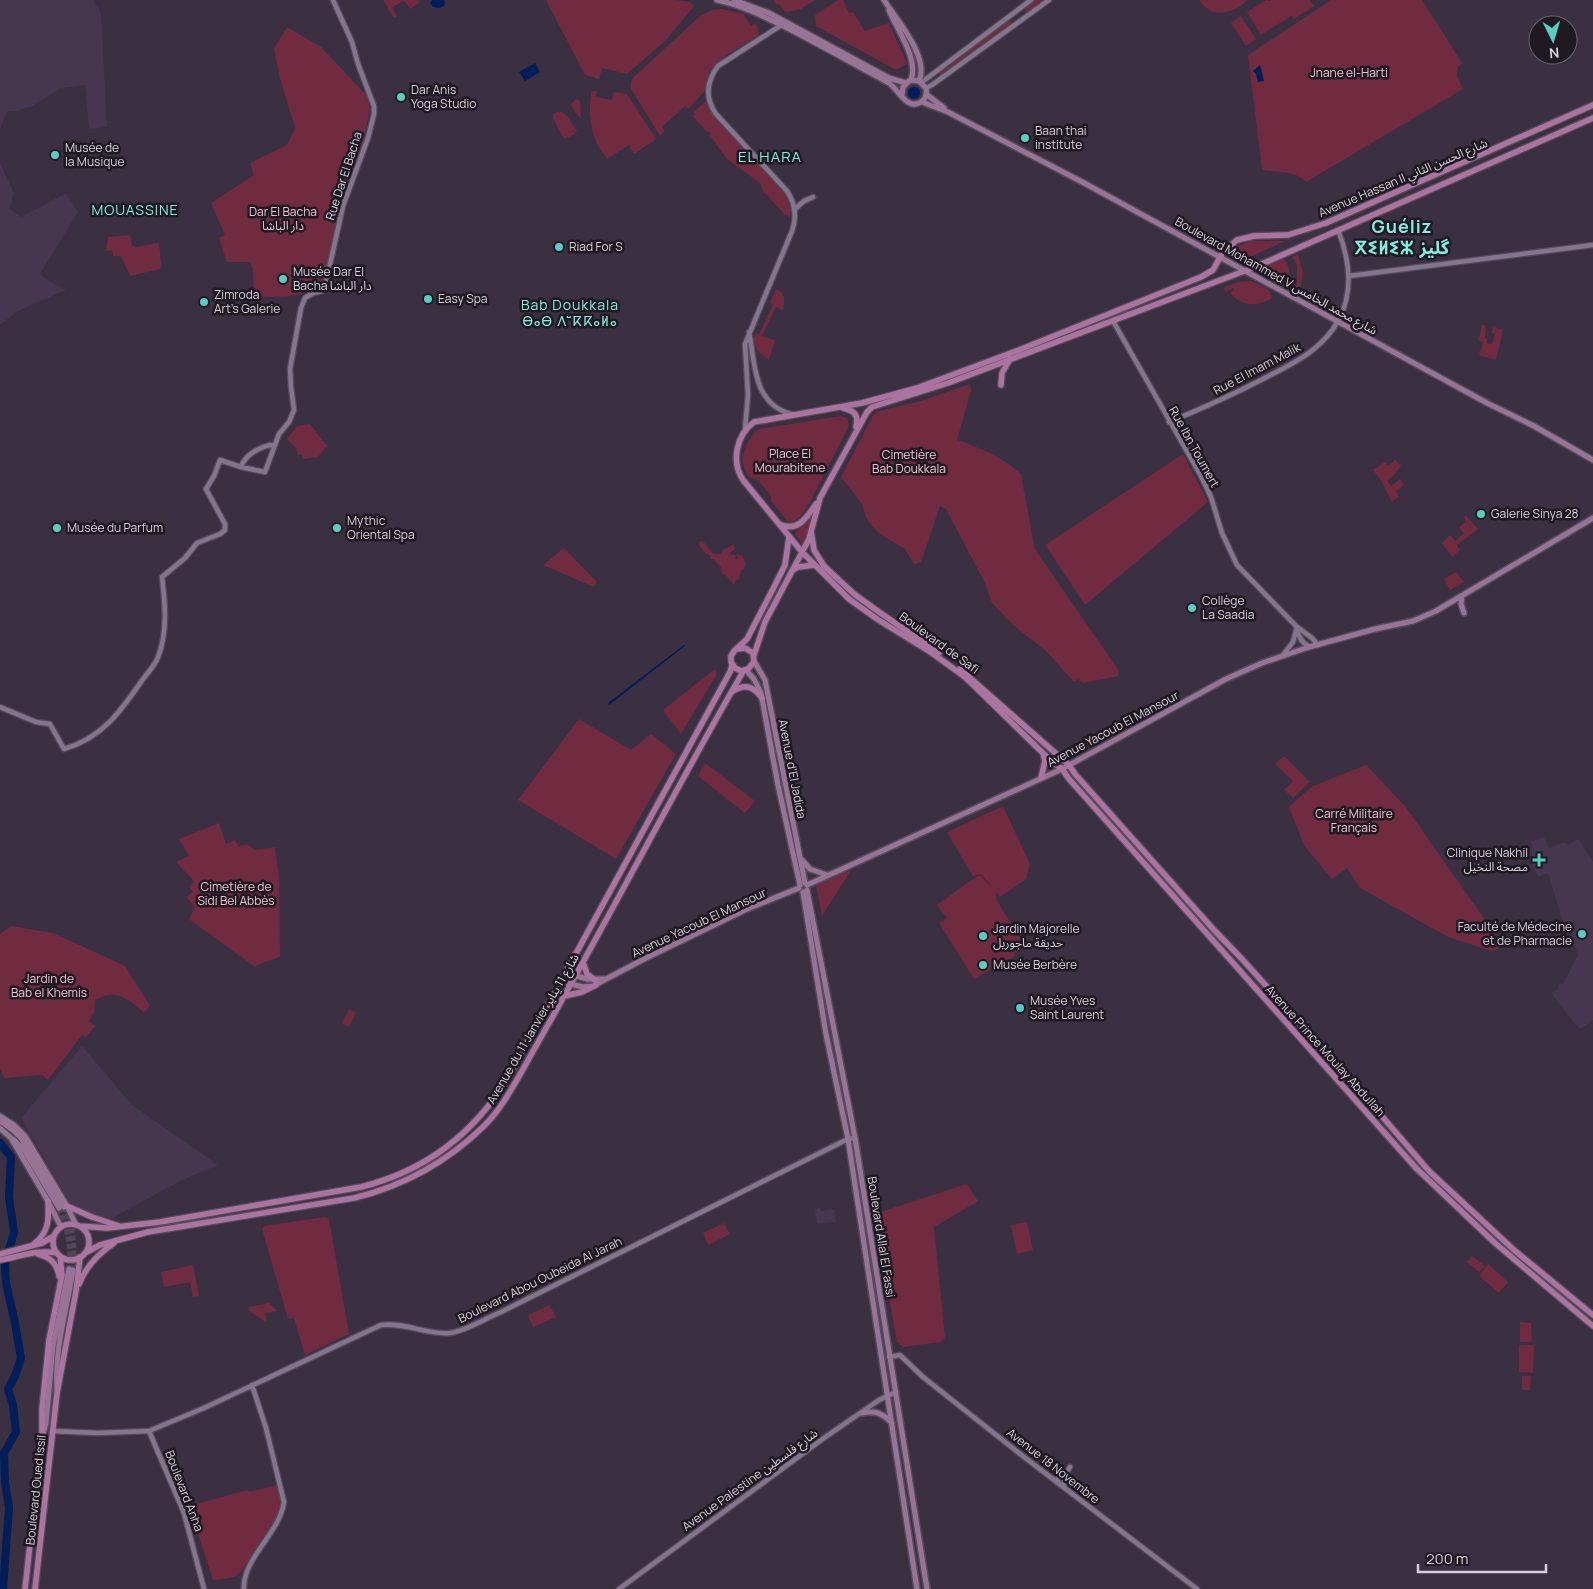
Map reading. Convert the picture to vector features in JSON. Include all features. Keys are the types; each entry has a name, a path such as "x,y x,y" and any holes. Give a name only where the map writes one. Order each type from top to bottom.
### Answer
{"main road":[{"path":"717,0 756,12 783,23 890,78 908,82 920,82"},
{"path":"734,0 761,9 889,83 911,104 916,104 922,102 926,91 920,82 922,70 915,49 885,1"},
{"path":"885,1 911,57 913,71 902,89 902,96"},
{"name":"Boulevard Mohammed V شارع محمد الخامس","path":"926,91 948,112"},
{"name":"Boulevard Mohammed V شارع محمد الخامس","path":"922,102 948,112 1246,270 1593,460"},
{"name":"Avenue Hassan II شارع الحسن الثاني","path":"745,431 756,422 879,399 917,388 1019,350 1201,277 1213,270 1220,257 1237,240 1254,236 1288,235 1326,222 1593,105"},
{"name":"Avenue Hassan II شارع الحسن الثاني","path":"856,431 870,408 1010,360 1246,270 1593,118"},
{"path":"1001,385 1002,373 1010,360"},
{"path":"778,523 789,527 798,525 808,515 820,498 856,431 856,414 840,407"},
{"name":"Boulevard de Safi","path":"745,431 736,454 737,470 743,480 802,552 849,599 934,652 981,689 1070,765"},
{"path":"789,537 785,564 748,639 731,655 732,665 737,669 744,670 752,666 765,622 802,552 811,531 820,498"},
{"name":"Avenue Yacoub El Mansour","path":"562,982 587,988 595,982 608,978 748,909 804,887 1062,769 1226,679 1309,647 1375,629 1414,621 1436,611 1593,518"},
{"name":"Boulevard de Safi","path":"811,531 816,556 824,566 878,617"},
{"path":"791,572 798,567 815,565"},
{"path":"849,599 854,594"},
{"path":"1462,596 1461,604 1464,613"},
{"path":"737,649 746,648 754,658"},
{"name":"Avenue d'El Jadida","path":"754,658 765,680 804,887"},
{"name":"Avenue du 11 Janvier شارع 11 يناير","path":"78,1225 102,1228 121,1227 361,1187 395,1176 424,1163 462,1135 489,1107 510,1076 694,742 732,665"},
{"name":"Avenue d'El Jadida","path":"744,670 756,681 762,698 778,785 804,887"},
{"name":"Avenue du 11 Janvier شارع 11 يناير","path":"82,1255 95,1247 119,1239 165,1229 360,1197 388,1188 424,1172 461,1147 496,1112 513,1086 576,977 638,860 744,670"},
{"path":"732,692 741,687 748,686 756,690 762,698"},
{"name":"Boulevard de Safi","path":"981,689 1043,753 1062,769"},
{"path":"1042,778 1045,761 1043,753"},
{"name":"Avenue Prince Moulay Abdullah","path":"1070,765 1121,832 1416,1168 1495,1243 1593,1326"},
{"name":"Avenue Prince Moulay Abdullah","path":"1062,769 1069,779 1283,1004 1429,1171 1514,1250 1593,1315"},
{"path":"800,858 810,870 828,875"},
{"name":"Boulevard Allal El Fassi","path":"804,887 855,1138 927,1589"},
{"name":"Boulevard Allal El Fassi","path":"804,887 826,1034 848,1139 917,1589"},
{"path":"564,996 582,992 595,982 587,974 584,962"},
{"name":"Avenue Yacoub El Mansour","path":"567,973 595,982"},
{"path":"0,1116 25,1136 63,1207"},
{"path":"0,1121 22,1138 63,1207 121,1227"},
{"path":"0,1128 24,1150 63,1207 86,1232 89,1239 88,1246 82,1255 70,1260 45,1252 0,1254"},
{"path":"11,1138 48,1201 60,1227"},
{"path":"30,1246 40,1239 47,1229 48,1201"},
{"path":"58,1255 53,1244 54,1236 60,1227 69,1224 78,1225"},
{"path":"0,1260 54,1236"},
{"path":"76,1291 83,1274 94,1258 119,1239"},
{"path":"33,1253 46,1257 53,1262 58,1268 61,1282"},
{"name":"Boulevard Oued Issil","path":"25,1589 42,1438 42,1409 49,1340 61,1282 62,1269 58,1255"},
{"name":"Boulevard Oued Issil","path":"35,1589 57,1392 82,1255"},
{"name":"Boulevard Oued Issil","path":"42,1438 46,1423 53,1346 71,1270 57,1364 57,1392"},
{"path":"862,1413 872,1411 881,1413 892,1424"}],"street":[{"name":"Rue Dar El Bacha","path":"274,446 294,410 291,387 291,362 300,308 305,298 313,293 322,292 325,287 342,206 368,138 374,114 374,106 352,42 333,0"},
{"path":"920,82 1030,0"},
{"path":"926,91 1049,0"},
{"path":"745,431 748,395 745,344 792,231 794,210 790,197 784,188 716,114 709,103 708,94 712,76 718,66 783,23"},
{"path":"794,210 813,197"},
{"name":"Rue El Imam Malik","path":"1169,422 1233,395 1292,364 1322,342 1341,315 1349,289 1348,258 1338,230"},
{"path":"1349,276 1593,244"},
{"name":"Rue Ibn Toumert","path":"1113,321 1202,480 1213,504 1222,533 1237,565 1296,628 1312,638 1318,646"},
{"path":"749,331 755,368 764,394 775,408 792,415"},
{"path":"0,707 36,722 50,724 64,749 84,741 110,722 123,708 158,657 165,619 162,576 185,558 197,543 220,534 225,530 224,524 206,489 214,476 220,460 241,467 265,472 274,446 270,445 258,449 243,461 241,467"},
{"path":"1283,656 1293,642 1296,628"},
{"name":"Rue Ibn Toumert","path":"1296,628 1302,641 1309,647"},
{"name":"Boulevard Abou Oubeida Al Jarah","path":"52,1431 98,1433 149,1431 381,1325 390,1324 443,1333 456,1332 501,1312 848,1139 855,1138"},
{"name":"Avenue 18 Novembre","path":"890,1357 900,1355 923,1376 1058,1483 1196,1589"},
{"path":"244,1589 245,1575 275,1526 284,1502 266,1428 252,1385"},
{"name":"Avenue Palestine شارع فلسطين","path":"619,1589 824,1438 888,1395 896,1392"},
{"name":"Boulevard Anha","path":"149,1431 184,1513 204,1589"},
{"path":"1064,1487 1064,1477 1070,1467"},
{"path":"1058,1483 1060,1468"}],"shaded area":[{"path":"0,0 93,0 101,13 107,127 89,129 85,85 61,88 32,106 16,111 7,111 0,130"},
{"path":"0,163 14,193 9,209 21,217 66,193 78,212 40,274 66,290 18,311 0,325"},
{"name":"Faculté de Médecine et de Pharmacie","path":"1544,837 1549,848 1563,842 1569,845 1578,839 1593,862 1593,1020 1582,1028 1579,1028 1574,1023 1551,993 1557,990 1560,983 1563,984 1578,955 1571,934 1567,935 1548,873 1538,877 1531,863 1532,846 1530,842"},
{"path":"82,1046 132,1105 218,1165 180,1181 109,1220 71,1205 21,1118"},
{"path":"820,1208 821,1211 834,1209 836,1222 817,1224 815,1209"}],"green space":[{"path":"383,0 421,0 410,9 404,1 392,7 397,16 394,18"},
{"path":"546,0 675,0 690,2 694,6 665,41 627,74 602,68 599,79 585,75"},
{"path":"773,0 815,0 801,9 785,12"},
{"path":"838,0 843,0 849,13 853,12 865,31 889,23 907,64 896,70 816,26 815,15"},
{"path":"1034,0 1044,0 1028,12 1025,11 1025,7"},
{"path":"1199,0 1248,0 1236,9 1223,13 1210,10"},
{"path":"1266,0 1310,0 1314,6 1294,19 1291,16 1261,35 1247,12"},
{"name":"Jnane el-Harti","path":"1331,0 1422,0 1462,63 1458,66 1457,76 1463,89 1306,182 1297,175 1262,170 1248,55"},
{"path":"722,9 744,14 751,26 756,23 758,36 725,56 714,66 709,73 704,92 688,109 685,106 663,126 664,132 660,136 631,89 631,82 634,77 700,16 712,10"},
{"path":"1241,16 1256,39 1246,46 1231,23"},
{"path":"1009,19 1012,24 941,77 937,72"},
{"name":"Dar El Bacha دار الباشا","path":"287,27 321,47 367,96 370,110 362,147 335,212 338,213 324,284 317,289 300,294 254,297 251,262 227,262 219,238 225,235 211,203 254,175 250,163 287,145 295,128 279,75 274,48"},
{"path":"592,91 597,91 596,97 612,100 614,92 627,94 656,139 634,154 629,145 607,159 593,134 590,115"},
{"path":"576,99 580,101 581,119 570,105"},
{"path":"706,101 712,111 785,193 790,207 790,217 784,214 769,196 764,193 760,183 727,159 709,134 711,133 706,131 692,115 695,115 693,112"},
{"path":"562,112 567,116 577,131 575,134 564,139 553,118 553,114"},
{"path":"130,235 132,245 136,247 159,243 160,269 130,276 121,256 113,256 112,250 106,251 108,237"},
{"path":"1251,241 1285,241 1242,261 1228,254 1234,248"},
{"path":"1298,254 1303,273 1300,290 1296,287 1297,268 1292,257"},
{"path":"1283,259 1289,270 1288,284 1265,272 1264,266"},
{"path":"1251,281 1268,289 1272,296 1271,299 1265,302 1249,304 1239,301 1230,293 1234,290 1233,288 1225,292 1224,287 1238,282"},
{"path":"776,289 782,293 784,303 783,310 776,307 762,336 775,340 769,360 756,349 754,338 756,333 759,334 773,305 770,303"},
{"path":"1482,324 1486,326 1485,338 1487,343 1492,344 1495,334 1492,333 1493,327 1503,330 1496,360 1479,355 1483,343 1479,340"},
{"name":"Cimetière Bab Doukkala","path":"970,384 971,391 957,440 1000,458 1021,475 1035,549 1119,671 1118,676 1083,683 1078,679 1074,682 1046,651 1012,624 992,603 985,583 946,509 940,506 921,562 914,564 905,549 880,534 872,526 865,516 863,505 841,477 873,415 879,411 921,401"},
{"name":"Place El Mourabitene","path":"841,416 847,418 849,424 847,430 809,504 799,518 788,522 771,501 771,496 757,479 750,478 743,466 743,455 752,435 759,429"},
{"path":"310,424 327,446 318,457 303,459 302,454 297,455 296,448 287,439 297,426"},
{"path":"1183,454 1208,502 1085,605 1045,545"},
{"path":"1395,460 1401,465 1387,481 1391,486 1400,479 1404,485 1396,491 1399,497 1392,502 1381,480 1373,470 1385,462 1388,466"},
{"path":"815,508 806,538 803,545 795,534"},
{"path":"1466,515 1478,529 1457,545 1460,550 1452,557 1442,543 1450,535 1455,541 1464,533 1459,527 1466,522 1464,517"},
{"path":"703,541 713,554 720,554 725,548 733,544 735,549 730,553 736,555 735,559 738,559 737,554 742,555 746,564 734,585 725,574 722,574 721,567 699,545 699,542"},
{"path":"564,548 597,582 594,587 543,565"},
{"path":"1456,572 1464,582 1450,590 1444,579"},
{"path":"715,669 717,674 681,734 663,710"},
{"path":"579,719 631,750 651,734 676,754 616,859 518,800"},
{"path":"1284,756 1310,782 1293,798 1284,790 1293,781 1275,764"},
{"path":"705,763 755,801 745,813 698,776"},
{"name":"Carré Militaire Français","path":"1366,765 1405,806 1502,944 1499,949 1492,951 1448,937 1360,888 1347,868 1332,879 1304,845 1289,807 1313,786"},
{"path":"1003,806 1030,864 1026,879 1000,897 981,874 973,876 947,832"},
{"name":"Cimetière de Sidi Bel Abbès","path":"219,823 226,844 235,840 239,847 247,844 255,850 275,847 279,878 280,957 255,967 189,919 195,907 186,897 193,892 189,887 194,881 176,862 189,856 179,839"},
{"path":"851,870 822,916 816,885"},
{"name":"Jardin Majorelle حديقة ماجوريل","path":"980,875 996,892 996,899 1026,948 1014,953 1015,956 974,979 939,923 947,918 937,905"},
{"name":"Jardin de Bab el Khemis","path":"11,926 53,933 125,966 150,1006 144,1012 121,996 103,996 95,1000 94,1012 89,1021 95,1026 86,1037 82,1035 48,1080 42,1075 4,1078 0,1068 0,934"},
{"path":"349,1009 356,1013 349,1027 342,1023"},
{"path":"967,1184 978,1201 934,1227 945,1338 940,1342 903,1347 897,1342 874,1214"},
{"path":"325,1217 329,1219 349,1334 305,1355 294,1318 288,1319 262,1229 264,1226"},
{"path":"1027,1222 1033,1250 1017,1254 1011,1225"},
{"path":"724,1223 730,1234 708,1245 703,1233"},
{"path":"1472,1256 1485,1266 1479,1272 1467,1262"},
{"path":"1488,1264 1508,1282 1499,1293 1479,1276"},
{"path":"193,1265 199,1296 193,1297 190,1282 164,1287 161,1272"},
{"path":"269,1303 277,1311 265,1313 267,1323 248,1310 249,1307"},
{"path":"549,1305 556,1317 533,1327 528,1315"},
{"path":"1520,1322 1531,1323 1532,1342 1520,1342"},
{"path":"1519,1345 1534,1345 1533,1373 1519,1372"},
{"path":"1522,1376 1531,1376 1530,1390 1522,1390"},
{"path":"277,1485 280,1502 279,1512 252,1557 236,1576 213,1580 189,1506 248,1490 249,1492"}],"water":[{"path":"432,0 444,0 445,5 440,8 433,7 430,3"},
{"path":"535,63 540,72 525,81 519,72"},
{"path":"1260,65 1264,81 1258,82 1253,71"},
{"path":"912,87 916,87 920,93 916,99 912,99 908,95 908,91"},
{"path":"685,646 609,705 608,703"}],"waterway":[{"path":"0,1143 11,1157 9,1197 14,1232 5,1265 6,1283 21,1358 8,1389 13,1405 16,1432 4,1453 5,1482 9,1508 3,1589"}],"tunnel":[{"path":"64,1207 70,1222 73,1238 73,1270"},
{"path":"59,1208 68,1238 70,1253 69,1269"}],"place":[{"name":"Dar Anis Yoga Studio","path":"401,97"},
{"name":"Baan thai institute","path":"1025,138"},
{"name":"Musée de la Musique","path":"55,155"},
{"name":"Riad For S","path":"559,247"},
{"name":"Musée Dar El Bacha دار الباشا","path":"283,279"},
{"name":"Easy Spa","path":"428,299"},
{"name":"Zimroda Art's Galerie","path":"204,302"},
{"name":"Galerie Sinya 28","path":"1481,514"},
{"name":"Musée du Parfum","path":"57,528"},
{"name":"Mythic Oriental Spa","path":"337,528"},
{"name":"Collège La Saadia","path":"1192,608"},
{"name":"Clinique Nakhil مصحة النخيل","path":"1539,860"},
{"name":"Faculté de Médecine et de Pharmacie","path":"1582,934"},
{"name":"Jardin Majorelle حديقة ماجوريل","path":"983,936"},
{"name":"Musée Berbère","path":"983,965"},
{"name":"Musée Yves Saint Laurent","path":"1020,1008"}],"district":[{"name":"EL HARA","path":"770,157"},
{"name":"MOUASSINE","path":"135,210"},
{"name":"Guéliz ⴳⵉⵍⵉⵣ گليز","path":"1402,237"},
{"name":"Bab Doukkala ⴱⴰⴱ ⴷⵯⴽⴽⴰⵍⴰ","path":"570,314"}]}
